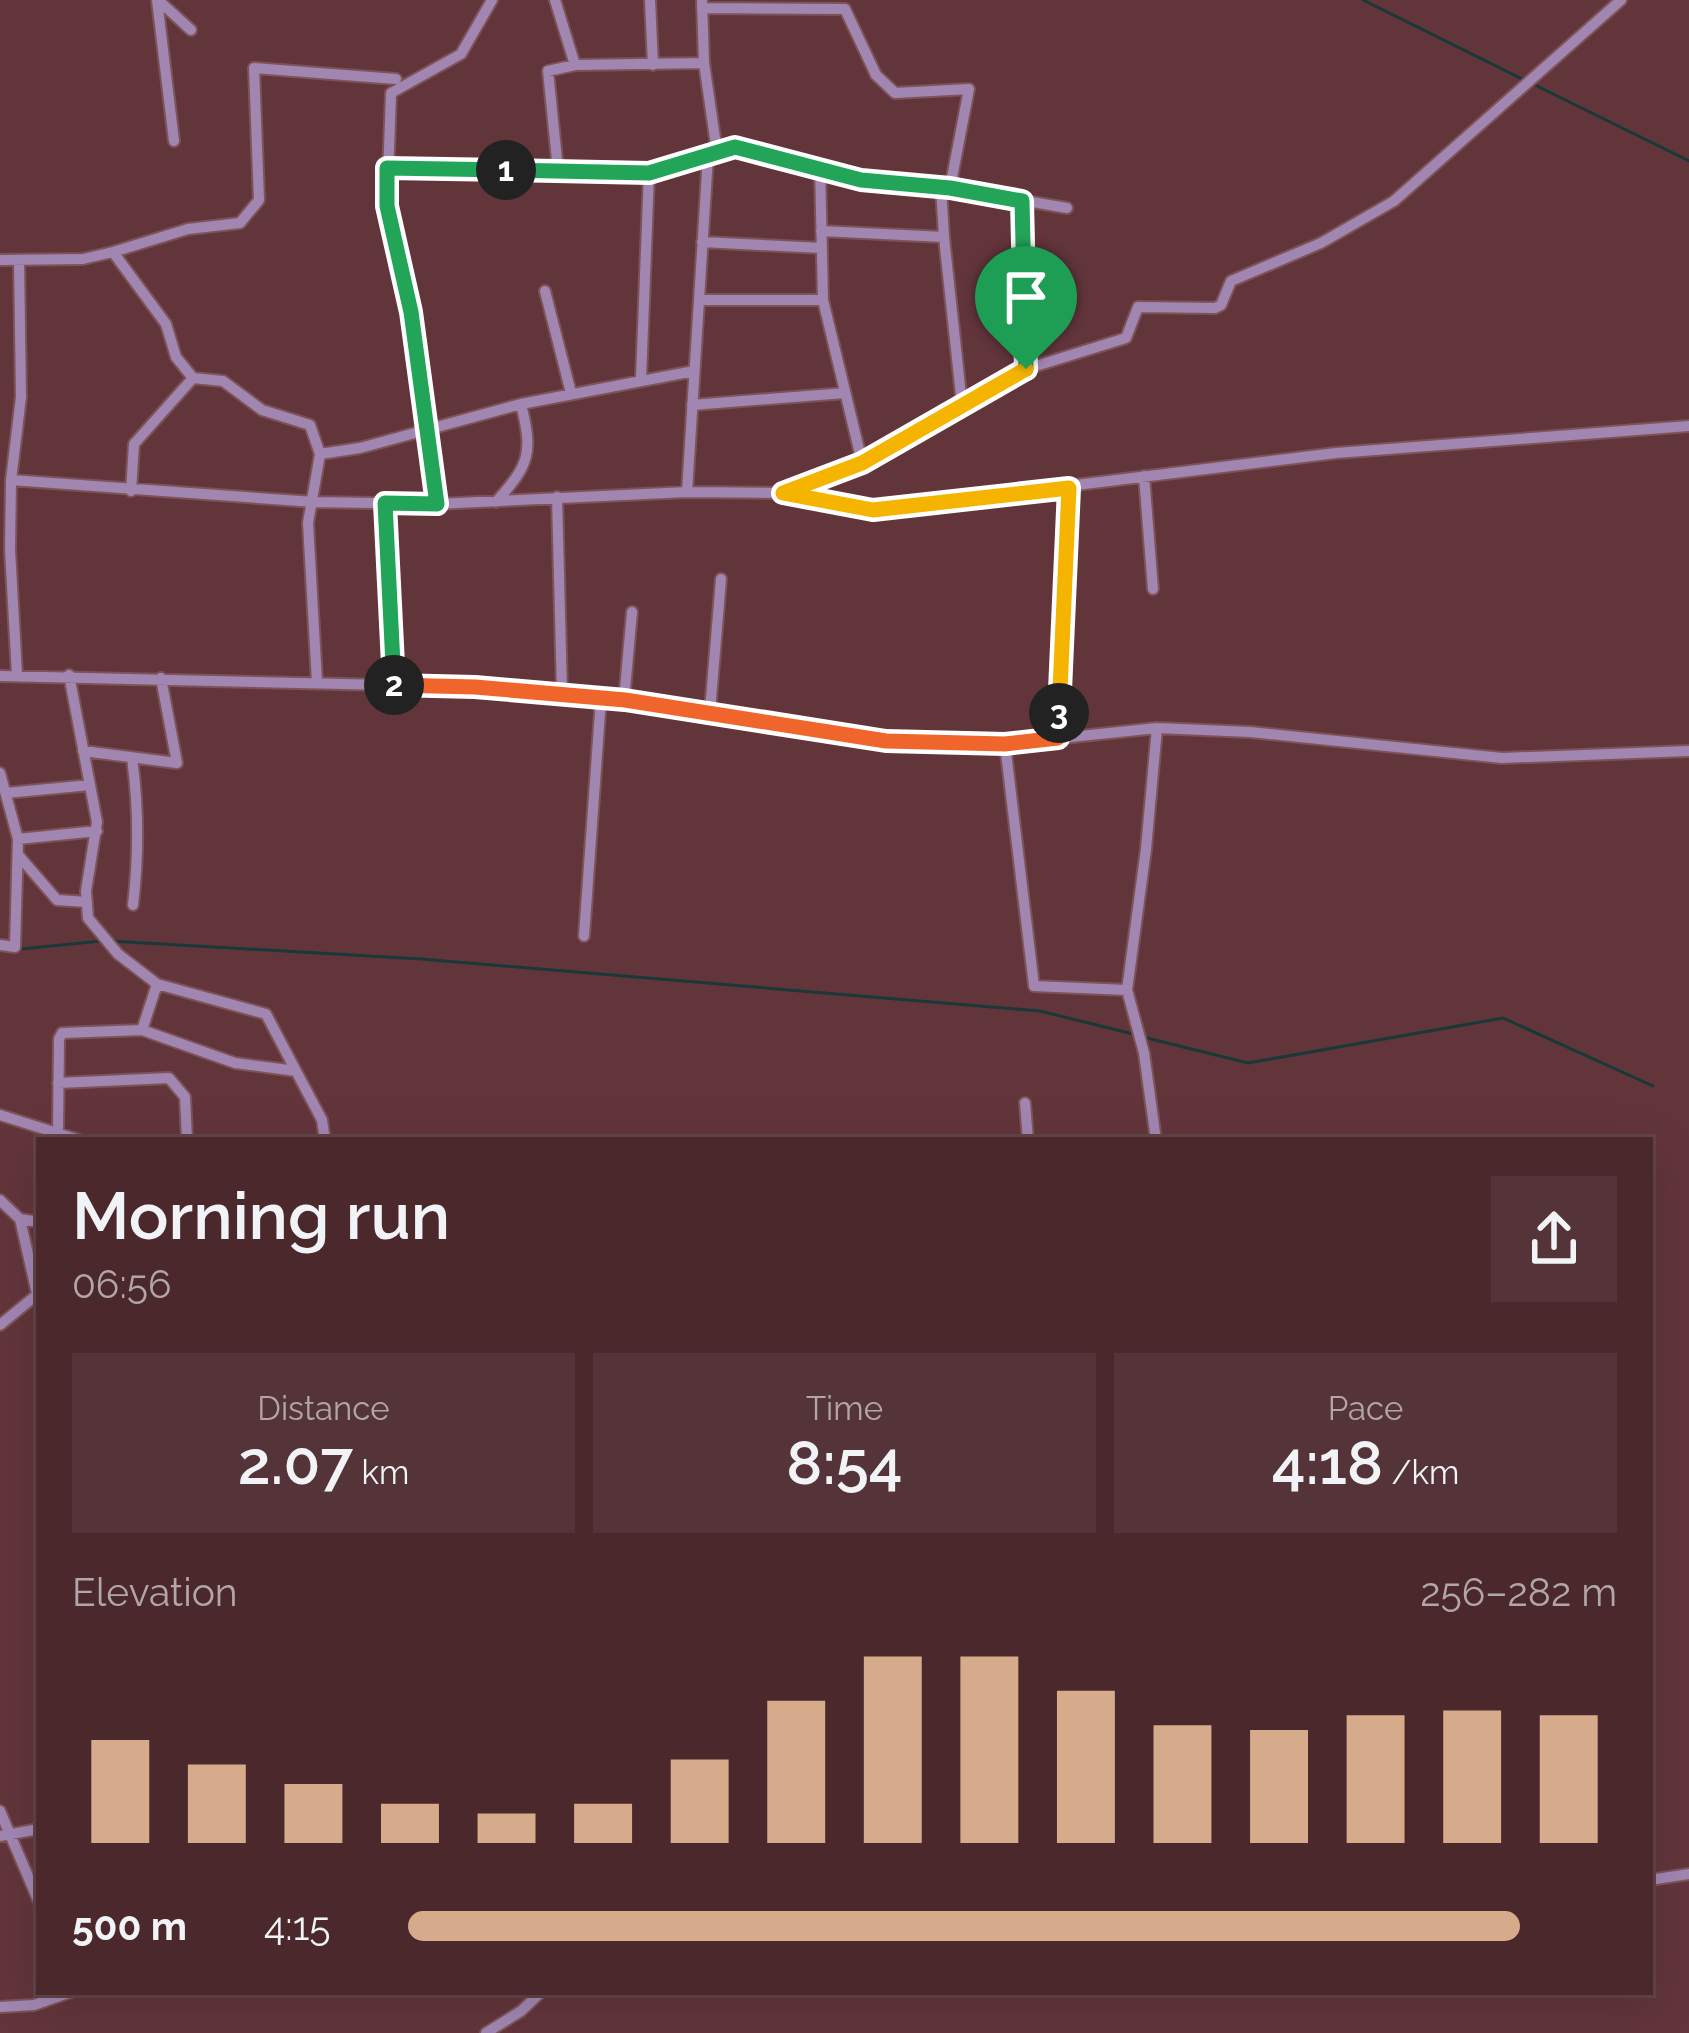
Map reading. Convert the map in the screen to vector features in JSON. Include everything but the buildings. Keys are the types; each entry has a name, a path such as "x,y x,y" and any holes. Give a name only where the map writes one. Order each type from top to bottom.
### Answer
{"street":[{"path":"157,0 191,30"},
{"path":"157,0 174,141"},
{"path":"437,504 411,312 387,206 391,93 461,54 491,0"},
{"path":"554,0 575,65"},
{"path":"650,0 653,65"},
{"path":"783,493 862,463 1026,369 1126,338 1138,307 1215,308 1221,305 1231,281 1368,219 1621,0"},
{"path":"687,492 712,154 702,4 844,10 876,75 895,93 969,88 946,188 944,237 962,405"},
{"path":"558,170 548,71 575,65 704,64"},
{"path":"0,260 83,259 188,230 240,223 260,200 254,68 396,79"},
{"path":"387,168 649,173 735,147 861,180 1066,208"},
{"path":"820,166 823,300 862,463"},
{"path":"640,380 649,173"},
{"path":"1022,201 1026,369"},
{"path":"821,231 944,237"},
{"path":"702,242 821,248"},
{"path":"113,253 166,324 176,357 193,378 223,381 262,410 310,425 320,454 308,523 317,682"},
{"path":"17,675 10,550 11,480 22,397 19,260"},
{"path":"544,291 571,393"},
{"path":"699,300 823,300"},
{"path":"320,454 360,448 521,404 694,371"},
{"path":"131,490 134,444 193,378"},
{"path":"692,405 844,393"},
{"path":"495,502 526,468 530,437 521,404"},
{"path":"11,480 314,502 437,504 687,492 783,493 873,510 1336,453 1689,426"},
{"path":"1144,476 1153,590"},
{"path":"1058,738 1069,488"},
{"path":"557,497 562,693"},
{"path":"385,503 394,686"},
{"path":"710,711 721,579"},
{"path":"625,700 632,612"},
{"path":"69,675 97,832 88,918 118,953 158,984 266,1014 322,1120 325,1137"},
{"path":"0,676 562,693 710,711 886,741 1005,744 1157,728 1250,732 1502,758 1689,751"},
{"path":"83,751 178,763 161,678"},
{"path":"584,936 601,698"},
{"path":"1156,1137 1144,1053 1127,990 1157,728"},
{"path":"1005,744 1034,986 1127,990"},
{"path":"132,758 139,839 134,905"},
{"path":"0,772 19,856 15,947 0,945"},
{"path":"6,794 90,785"},
{"path":"18,839 97,832"},
{"path":"19,856 57,900 87,902"},
{"path":"142,1030 158,984"},
{"path":"58,1130 58,1039 62,1033 142,1030 236,1063 296,1071"},
{"path":"58,1083 169,1078 185,1097 187,1137"},
{"path":"1025,1103 1028,1137"},
{"path":"0,1114 73,1137"},
{"path":"0,1200 20,1220 36,1285"},
{"path":"20,1220 36,1222"},
{"path":"0,1325 36,1295"},
{"path":"0,1811 4,1835 36,1896"},
{"path":"4,1835 36,1829"},
{"path":"1653,1880 1689,1874"},
{"path":"0,2007 34,2005 62,1995"},
{"path":"486,2033 538,1995"}],"waterway":[{"path":"1363,0 1526,81"},
{"path":"1535,85 1689,161"},
{"path":"21,949 101,941"},
{"path":"110,941 421,959 1040,1011 1133,1034"},
{"path":"1143,1037 1248,1063 1503,1018 1653,1086"}],"route":[{"path":"735,147 861,180 1022,201 1026,369 862,463 783,493 873,510 1069,488 1058,738 1005,744 886,741 625,700 475,687 394,686 385,503 437,504 411,312 387,206 387,168 649,173 735,147"}]}
